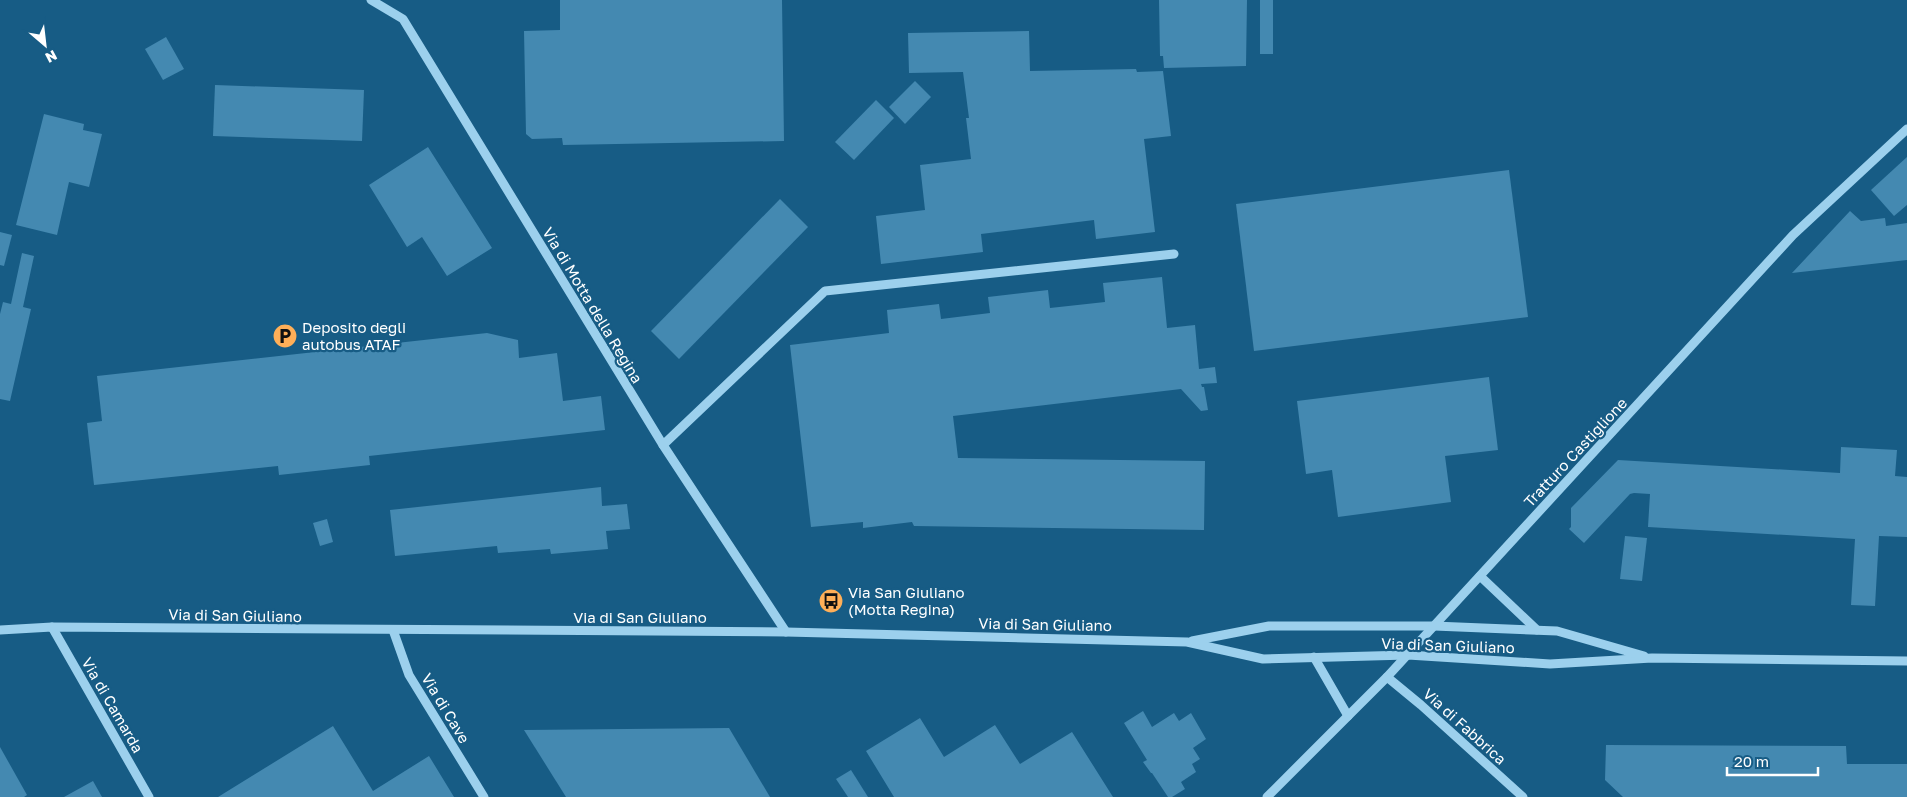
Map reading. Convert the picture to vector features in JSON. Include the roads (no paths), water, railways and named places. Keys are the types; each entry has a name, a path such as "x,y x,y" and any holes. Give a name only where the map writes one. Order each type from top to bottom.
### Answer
{"street":[{"name":"Via di Motta della Regina","path":"371,0 403,19 663,445 786,632"},
{"name":"Tratturo Castiglione","path":"1267,797 1388,677 1793,235 1907,129"},
{"path":"663,445 826,292 1174,254"},
{"path":"1480,576 1537,630"},
{"path":"1187,642 1270,626 1434,626 1557,630 1652,658"},
{"name":"Via di San Giuliano","path":"0,630 52,627 786,632 1187,642 1263,659 1408,655 1550,664 1652,658 1907,661"},
{"name":"Via di Camarda","path":"52,627 149,797"},
{"name":"Via di Cave","path":"392,630 410,675 484,797"},
{"path":"1314,657 1348,716"},
{"name":"Via di Fabbrica","path":"1388,677 1523,797"}],"place":[{"name":"Deposito degli autobus ATAF","path":"285,336"},
{"name":"Via San Giuliano (Motta Regina)","path":"831,601"}]}
